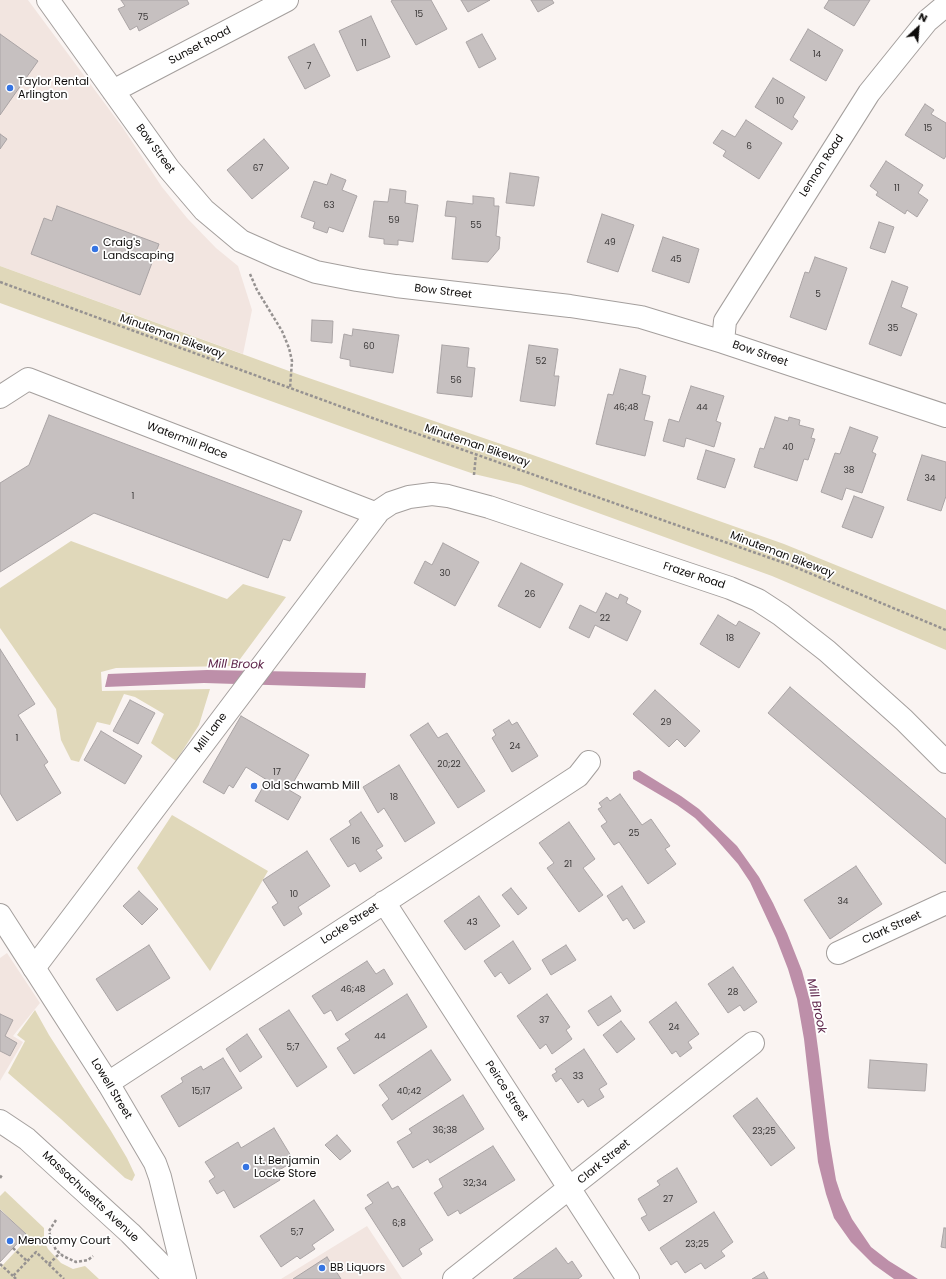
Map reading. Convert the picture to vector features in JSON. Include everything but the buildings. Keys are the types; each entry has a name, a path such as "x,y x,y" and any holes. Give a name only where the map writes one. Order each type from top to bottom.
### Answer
{"street":[{"name":"Bow Street","path":"48,0 169,169 193,198 217,222 241,240 276,257 316,272 396,286 570,306 641,317 723,342 946,416"},
{"name":"Sunset Road","path":"113,91 287,0"},
{"name":"Lennon Road","path":"723,342 725,321 869,93 927,21 946,5"},
{"name":"Watermill Place","path":"0,397 28,380 384,508"},
{"name":"Frazer Road","path":"384,508 409,497 432,494 448,496 489,507 730,588 758,600 781,615 826,651 904,720 946,762"},
{"name":"Mill Lane","path":"34,968 243,690 384,508"},
{"name":"Locke Street","path":"108,1083 578,776 589,762"},
{"name":"Peirce Street","path":"384,902 628,1279"},
{"name":"Clark Street","path":"838,953 946,903"},
{"name":"Lowell Street","path":"0,915 108,1083 155,1163 160,1177 185,1279"},
{"name":"Clark Street","path":"454,1279 753,1043"},
{"name":"Massachusetts Avenue","path":"0,1122 33,1145 130,1233 175,1279"}],"path":[{"path":"241,240 254,284 282,331 289,348 292,362 290,388"},
{"name":"Minuteman Bikeway","path":"0,282 290,388 790,565 946,630"},
{"path":"56,1220 49,1231 56,1250 63,1256 76,1262 88,1260 93,1256"},
{"path":"13,1248 27,1261"},
{"path":"13,1276 36,1252 64,1279"},
{"path":"49,1264 60,1252"},
{"path":"0,1264 16,1279"}],"shaded area":[{"path":"0,0 28,0 123,128 162,187 187,218 216,248 238,266 252,310 243,354 0,266"},
{"path":"0,266 300,375 530,454 784,544 946,610 946,650 772,576 521,485 474,474 442,463 0,303"},
{"path":"71,541 227,599 243,584 286,597 235,666 116,668 101,672 102,691 210,689 199,725 176,761 151,743 164,714 135,697 124,694 110,725 97,722 79,762 71,760 61,740 56,709 0,628 0,588"},
{"path":"207,670 366,673 365,688 204,683 105,687 108,674"},
{"path":"639,770 699,809 737,846 759,877 787,933 802,971 813,1012 829,1138 836,1180 842,1198 852,1219 871,1247 889,1261 918,1279 894,1279 873,1264 851,1242 834,1218 818,1162 804,1039 797,999 788,969 776,938 750,882 738,864 695,818 677,805 633,779 633,772"},
{"path":"172,815 268,871 210,971 137,868"},
{"path":"7,953 40,1003 13,1036 23,1042 0,1081 0,958"},
{"path":"35,1010 49,1035 127,1158 135,1175 132,1181 125,1178 8,1073 25,1041 17,1035"},
{"path":"5,1191 44,1228 44,1241 48,1249 61,1263 73,1269 85,1266 99,1279 0,1279 0,1268 29,1237 0,1209 0,1196"},
{"path":"367,1226 402,1279 281,1279"}],"place":[{"name":"Taylor Rental Arlington","path":"10,88"},
{"name":"Craig's Landscaping","path":"95,249"},
{"name":"Old Schwamb Mill","path":"254,786"},
{"name":"Lt. Benjamin Locke Store","path":"246,1167"},
{"name":"Menotomy Court","path":"10,1241"},
{"name":"BB Liquors","path":"322,1268"}],"water label":[{"name":"Mill Brook","path":"236,665"},
{"name":"Mill Brook","path":"816,1006"}]}
